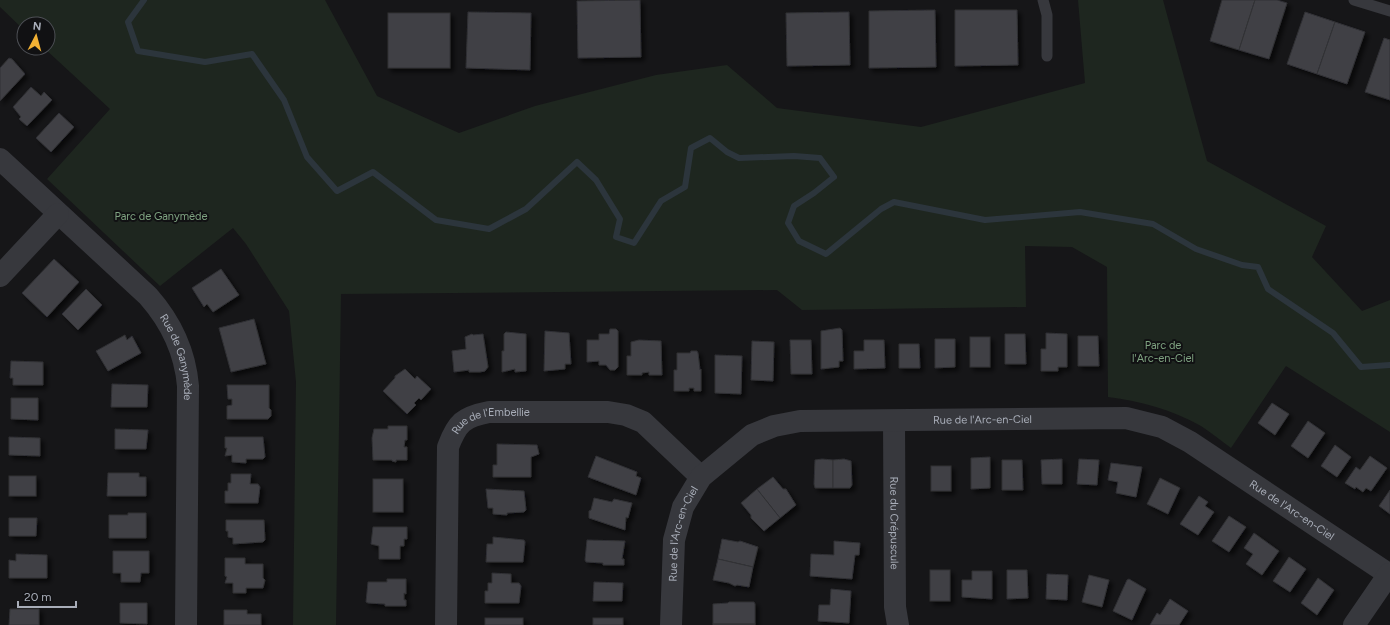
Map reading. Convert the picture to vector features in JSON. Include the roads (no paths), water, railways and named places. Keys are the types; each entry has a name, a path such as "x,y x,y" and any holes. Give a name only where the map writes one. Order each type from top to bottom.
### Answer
{"street":[{"name":"Rue de Ganymède","path":"0,159 155,305 174,333 183,357 188,386 186,625"},
{"path":"0,276 58,214"},
{"name":"Rue de l'Embellie","path":"446,625 448,447 454,432 462,420 476,414 489,412 608,412 626,415 642,422 701,477"},
{"name":"Rue de l'Arc-en-Ciel","path":"671,625 674,540 683,507 701,477 752,435 774,426 800,421 1126,418 1162,427 1190,442 1390,574"},
{"name":"Rue du Crépuscule","path":"894,421 895,607 898,625"},
{"path":"1354,625 1390,574"}],"lane":[{"path":"1043,0 1047,15 1047,56"},
{"path":"1354,0 1390,11"}],"waterway":[{"path":"144,0 128,22 138,51 205,62 252,54 284,100 307,157 337,191 373,172 436,220 489,229 526,209 577,162 596,180 620,219 616,237 634,243 661,201 685,187 691,148 710,138 727,152 739,158 794,156 820,158 834,177 814,193 794,206 788,223 799,241 826,254 881,209 894,202 985,220 1080,212 1153,224 1196,249 1242,265 1258,267 1268,289 1333,333 1361,367 1390,365"}],"park label":[{"name":"Parc de Ganymède","path":"161,216"},
{"name":"Parc de l'Arc-en-Ciel","path":"1163,351"}]}
